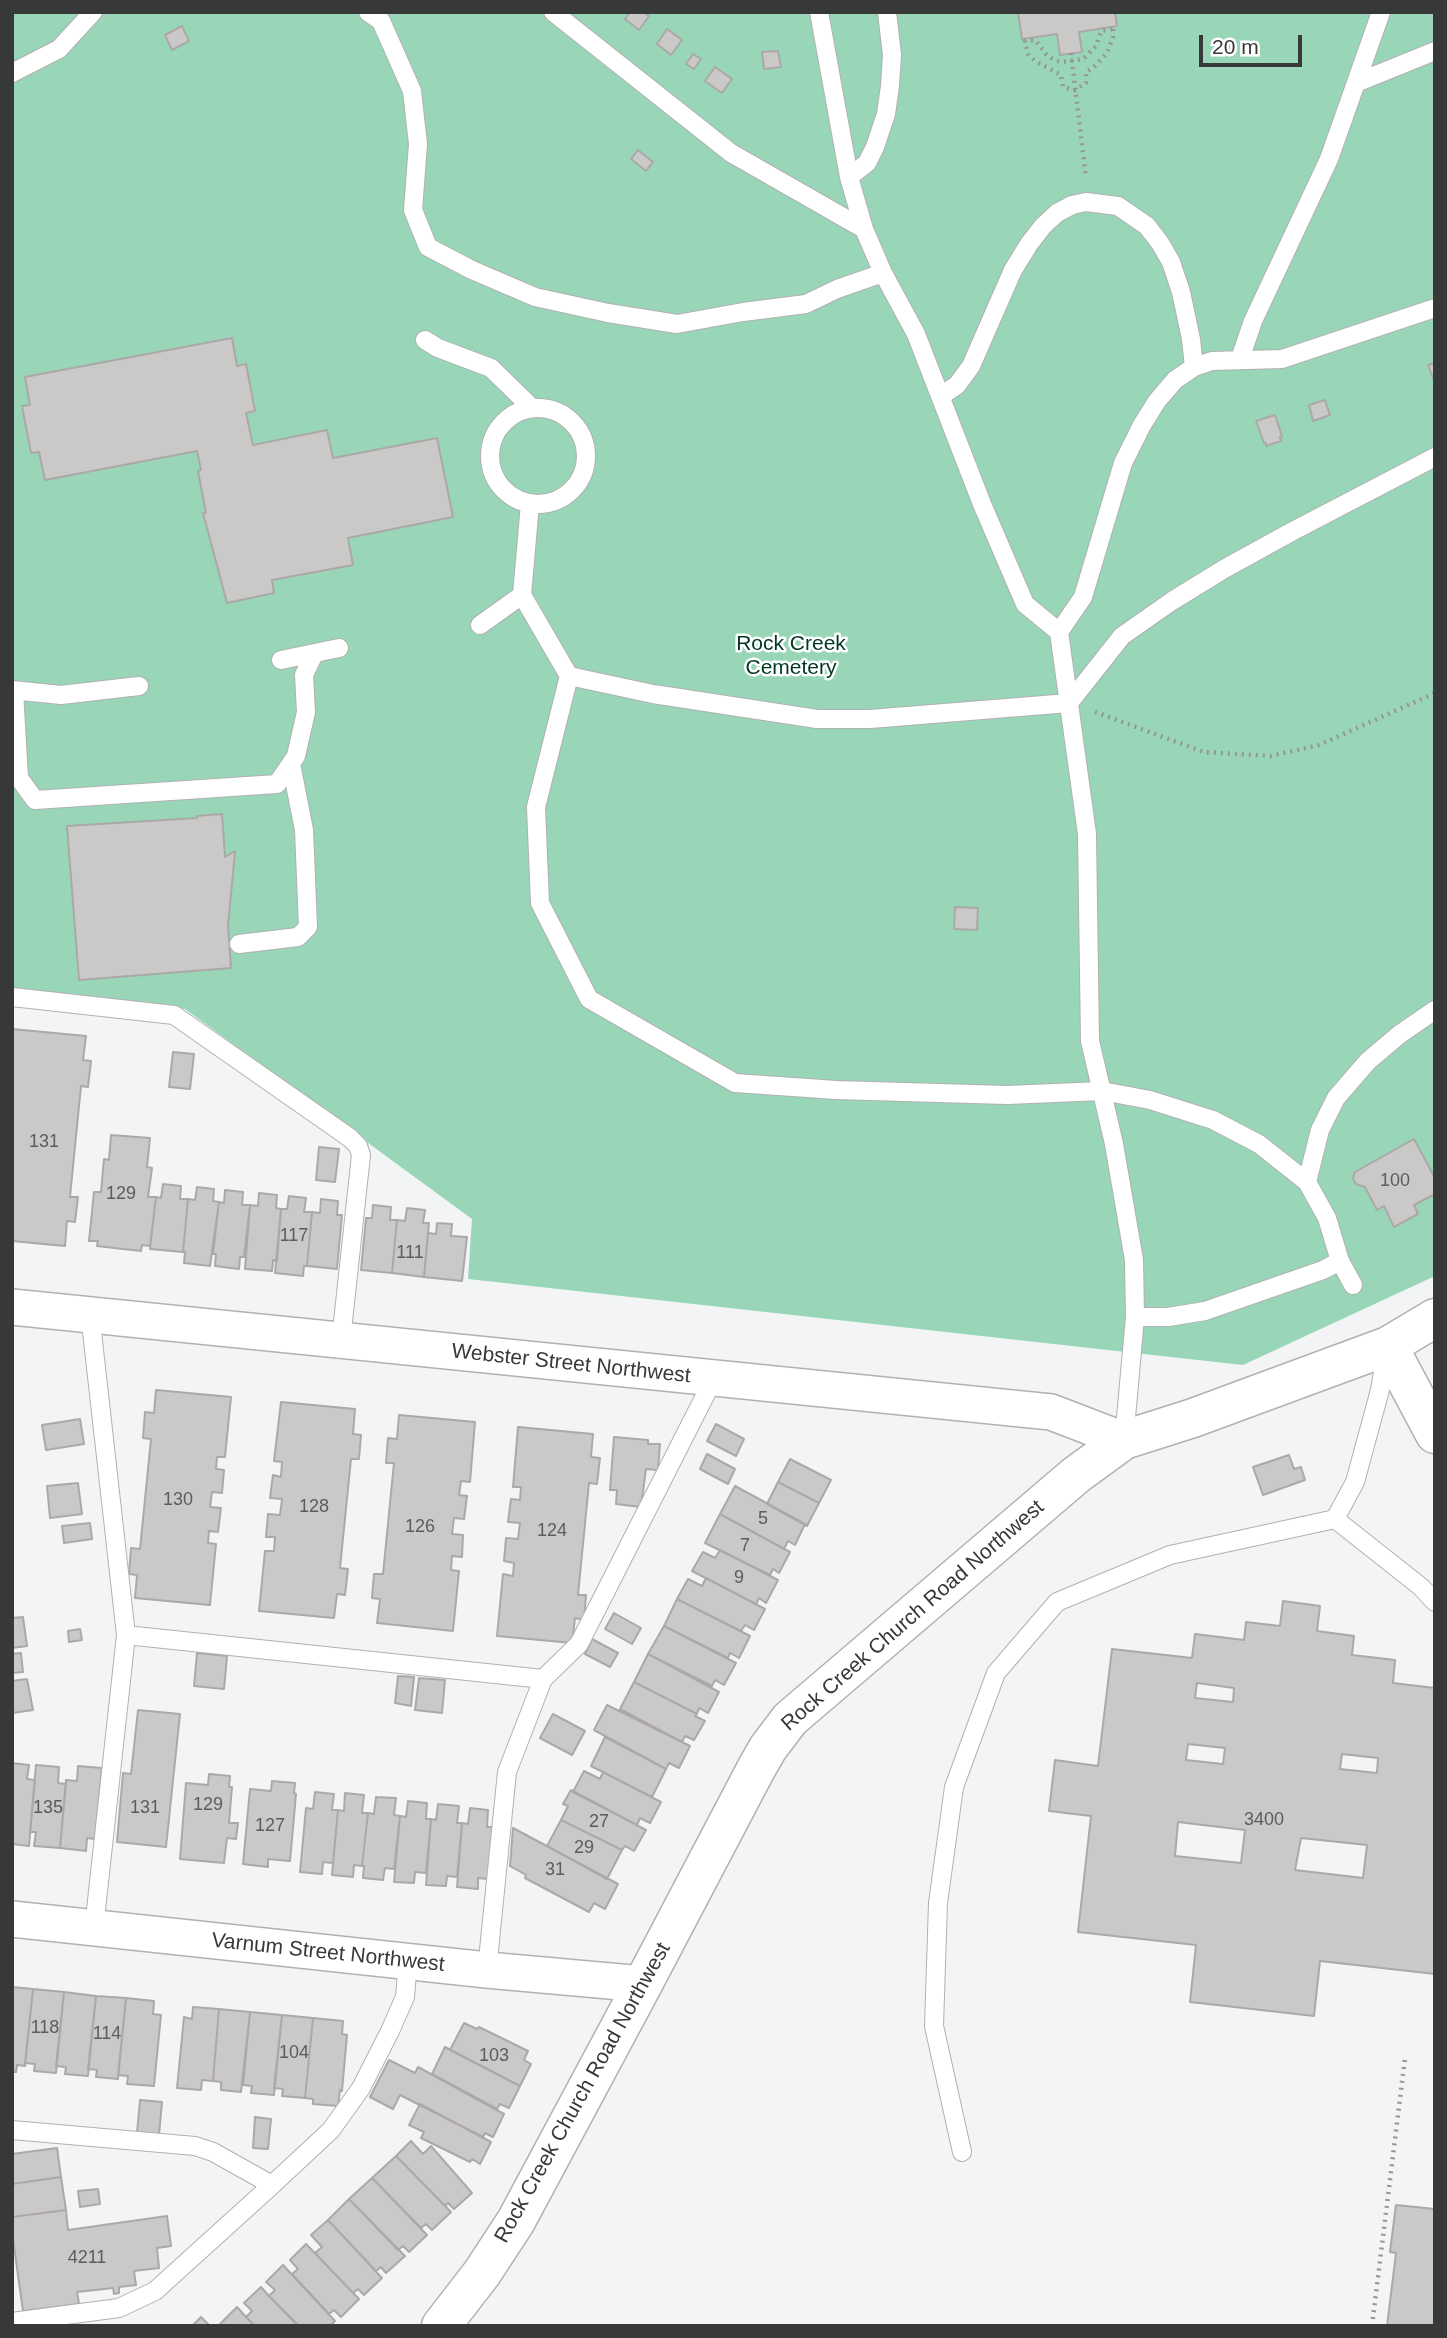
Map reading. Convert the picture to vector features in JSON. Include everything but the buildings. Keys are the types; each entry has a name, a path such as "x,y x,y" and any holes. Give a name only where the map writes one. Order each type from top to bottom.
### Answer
{"street":[{"name":"Webster Street Northwest","path":"12,1307 1051,1412 1124,1440"},
{"name":"Rock Creek Church Road Northwest","path":"441,2326 516,2221 756,1769 790,1719 1076,1475 1124,1440 1388,1346 1435,1318"},
{"path":"1388,1346 1435,1434"},
{"name":"Varnum Street Northwest","path":"12,1919 643,1984"}],"lane":[{"path":"12,73 59,49 93,12"},
{"path":"368,12 381,21 412,90 418,144 413,210 428,247 471,270 535,297 677,324 806,304 837,289 883,273"},
{"path":"553,12 731,153 864,229"},
{"path":"819,12 849,177 864,229 883,273 916,334 982,504 1025,604 1059,632"},
{"path":"849,177 867,163 886,114 892,55 887,12"},
{"path":"1240,359 1254,321 1329,159 1381,12"},
{"path":"1356,83 1435,51"},
{"path":"942,396 957,385 971,366 1004,290 1029,244 1057,213 1072,205 1086,202 1118,206 1147,226 1160,243 1171,262 1181,292 1194,367"},
{"path":"1124,1440 1135,1317 1134,1260 1114,1144 1090,1041 1087,834 1059,632 1083,597 1123,463 1157,401 1175,380 1194,367 1212,361 1282,359 1435,308"},
{"path":"425,340 438,348 491,368 531,407"},
{"path":"531,407 548,408 564,414 576,425 584,440 587,456 584,472 576,487 563,498 547,504 516,499 503,490 494,477 490,463 490,447 495,433 504,421 516,412 531,407"},
{"path":"569,676 653,694 817,719 870,719 1069,703 1122,636 1172,601 1293,531 1435,457"},
{"path":"530,503 522,595 569,676 536,807 540,903 589,999 735,1083 836,1090 1007,1095 1102,1091 1150,1100 1213,1121 1259,1144 1307,1182 1327,1217 1340,1261 1353,1285"},
{"path":"480,625 522,595"},
{"path":"281,660 339,648"},
{"path":"139,686 61,695 13,690 19,778 34,800 277,785 296,756 306,712 304,675 314,654"},
{"path":"239,944 298,937 308,927 304,830 291,764"},
{"path":"12,997 174,1015 351,1138 358,1146 361,1164 341,1340"},
{"path":"1307,1182 1321,1130 1336,1098 1376,1054 1435,1010"},
{"path":"1135,1317 1168,1317 1205,1311 1323,1270 1340,1261"},
{"path":"90,1314 126,1635 94,1928"},
{"path":"962,2152 934,2026 938,1903 954,1787 996,1672 1057,1602 1170,1555 1335,1519 1356,1482 1380,1390 1388,1346"},
{"path":"487,1970 507,1772 543,1679 579,1644 714,1378"},
{"path":"1335,1519 1421,1587 1435,1602"},
{"path":"126,1635 543,1679"},
{"path":"12,2322 119,2308 155,2291 272,2185 331,2130 361,2088 405,1997 408,1961"},
{"path":"12,2130 195,2147 213,2152 272,2185"}],"path":[{"path":"1113,29 1107,53 1086,72 1086,83 1075,90 1063,87 1061,75 1035,61 1028,54 1026,41 1035,40 1054,60 1072,61 1083,59 1090,54 1101,31 1113,29"},
{"path":"1071,53 1086,178"},
{"path":"1069,703 1204,752 1271,756 1319,745 1435,693"},
{"path":"1372,2326 1405,2058"}],"green space":[{"name":"Rock Creek Cemetery","path":"12,12 1435,12 1435,1276 1243,1365 468,1279 472,1219 185,1009 12,989"}]}
